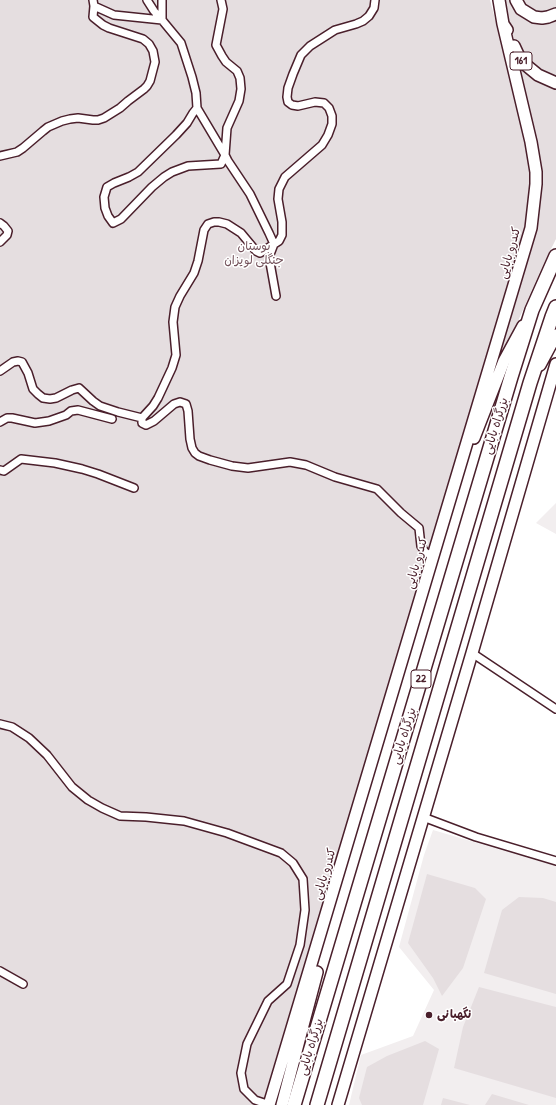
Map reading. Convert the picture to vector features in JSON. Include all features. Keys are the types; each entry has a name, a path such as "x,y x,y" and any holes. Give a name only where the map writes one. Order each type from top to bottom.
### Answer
{"highway":[{"name":"بزرگراه بابایی","path":"294,1105 532,310 556,256"},
{"name":"بزرگراه بابایی","path":"317,1105 530,383 556,307"}],"main road":[{"name":"161","path":"499,0 504,24 521,61 538,75 556,83"},
{"path":"516,0 522,9 534,17 542,18 556,14"},
{"name":"کندرو بابایی","path":"270,1105 530,228 535,196 536,172 531,142 504,24"},
{"path":"454,483 478,428 504,361 532,310"},
{"path":"530,383 556,335"},
{"path":"338,1105 556,364"},
{"path":"282,1105 329,925 341,866"}],"street":[{"path":"147,0 154,11 181,43 196,92 197,108 228,161 250,194 274,244 269,257 276,296"},
{"path":"162,0 162,20"},
{"path":"197,108 187,123 138,172 129,178 107,187 104,197 105,208 113,223 121,219 152,186 172,172 188,166 221,164 225,155 227,128 239,101 241,89 240,78 237,71 222,56 216,45 221,24 223,9 222,0"},
{"path":"142,418 158,398 172,368 176,355 173,322 175,307 194,273 204,230 208,224 214,222 227,224 241,233 260,253 279,241 282,235 282,222 278,199 279,189 285,177 322,145 332,124 332,116 329,108 324,103 315,102 298,106 292,105 288,102 288,88 295,68 302,55 310,46 335,30 356,24 369,16 374,8 375,0"},
{"path":"0,156 17,152 43,131 62,121 84,118 98,120 104,118 120,108 148,86 155,62 153,51 149,44 143,39 103,25 93,17 93,3 114,15 162,20"},
{"path":"0,223 8,231 7,235 0,242"},
{"path":"0,371 13,362 22,362 28,373 33,389 43,398 56,398 79,388 100,406 142,418"},
{"path":"142,418 142,423 146,425 154,421 174,404 180,402 186,404 192,448 195,454 199,456 232,466 248,468 290,462 306,465 335,477 377,489 418,528 422,546 425,552 432,556"},
{"path":"0,422 7,418 35,423 49,421 66,415 71,411 78,410 112,419"},
{"path":"0,470 4,471 21,459 55,463 98,474 134,488"},
{"path":"472,653 556,709"},
{"path":"0,724 12,727 30,738 47,754 72,787 88,800 102,808 120,816 184,821 227,833 280,853 292,863 302,879 305,910 300,945 287,984 268,1001 247,1044 241,1073 244,1089 255,1100 270,1105"},
{"path":"423,817 476,837 556,861"},
{"path":"0,971 24,984"}],"shaded area":[{"path":"556,503 556,534 536,523"},
{"path":"433,830 556,866 556,1105 349,1105 361,1055 413,1036 434,990 399,947 424,855"}],"green space":[{"name":"بوستان جنگلی لویزان","path":"0,0 490,0 529,154 531,175 526,226 262,1105 0,1105"},
{"path":"505,0 512,0 514,6 556,17 556,79 547,76 529,63 517,47 509,24"},
{"path":"519,0 556,0 556,9 549,13 533,13"},
{"path":"516,60 556,86 556,239 518,321 472,435 523,264 538,156 532,119"},
{"path":"427,874 475,888 486,899 463,968 442,996 433,978 408,943"},
{"path":"519,897 543,898 556,902 556,994 484,973 502,910"},
{"path":"479,987 556,1007 556,1098 454,1068 463,1027"},
{"path":"425,1041 439,1049 423,1105 362,1105 359,1098 367,1067 387,1056"},
{"path":"492,1094 529,1105 485,1105"},
{"path":"443,1098 470,1105 441,1105"}],"place":[{"name":"نگهبانی","path":"429,1015"}]}
